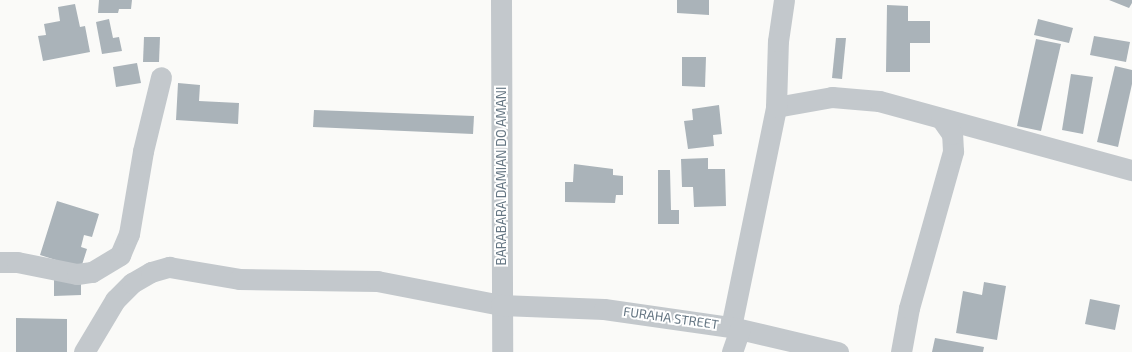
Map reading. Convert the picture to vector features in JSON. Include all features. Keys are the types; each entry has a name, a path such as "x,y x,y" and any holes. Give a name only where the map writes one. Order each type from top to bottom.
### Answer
{"street":[{"name":"BARABARA DAMIAN DO AMANI","path":"501,0 502,352"},
{"path":"732,352 776,106 778,41 784,0"},
{"path":"0,262 17,262 77,274 92,272 120,255 129,234 143,151 161,77"},
{"path":"776,106 832,97 879,102 1132,170"},
{"path":"901,352 909,308 953,151 952,134 940,118"},
{"name":"FURAHA STREET","path":"84,352 115,300 132,283 151,272 169,266 239,279 377,281 502,305 604,309 736,328 838,352"}],"building":[{"path":"99,0 132,0 131,9 119,9 118,13 98,13"},
{"path":"677,0 709,0 709,15 677,13"},
{"path":"1109,0 1132,0 1132,3 1129,8"},
{"path":"75,4 80,27 85,26 90,52 43,61 38,36 46,35 44,24 60,21 58,7"},
{"path":"887,5 908,6 908,21 930,21 930,43 910,43 910,72 886,72"},
{"path":"109,19 113,38 119,37 122,51 102,54 96,22"},
{"path":"1038,19 1073,28 1069,43 1034,35"},
{"path":"1094,36 1130,42 1126,62 1090,55"},
{"path":"144,37 160,37 159,62 143,62"},
{"path":"836,38 846,38 842,79 832,78"},
{"path":"1036,39 1061,44 1041,131 1017,126"},
{"path":"682,57 706,57 705,87 682,86"},
{"path":"137,63 141,83 116,87 113,67"},
{"path":"1115,66 1132,70 1132,84 1118,147 1097,142"},
{"path":"1071,74 1093,77 1083,134 1062,130"},
{"path":"178,83 200,85 199,101 239,103 238,124 176,120"},
{"path":"719,105 722,134 713,135 714,146 688,149 684,121 693,120 692,109"},
{"path":"314,110 474,116 473,134 313,127"},
{"path":"708,158 708,169 725,169 726,206 694,207 693,187 682,187 681,159"},
{"path":"574,164 613,169 613,175 623,176 623,195 616,195 615,203 565,202 565,182 573,182"},
{"path":"658,170 670,170 671,210 679,210 679,224 658,224"},
{"path":"57,201 99,214 92,237 84,235 81,247 87,249 81,268 40,255"},
{"path":"81,278 81,295 54,296 54,279"},
{"path":"984,282 1006,286 997,340 956,333 963,291 982,295"},
{"path":"1090,299 1120,305 1115,330 1085,324"},
{"path":"16,318 67,319 67,352 16,352"},
{"path":"935,338 984,347 983,352 932,352"}]}
